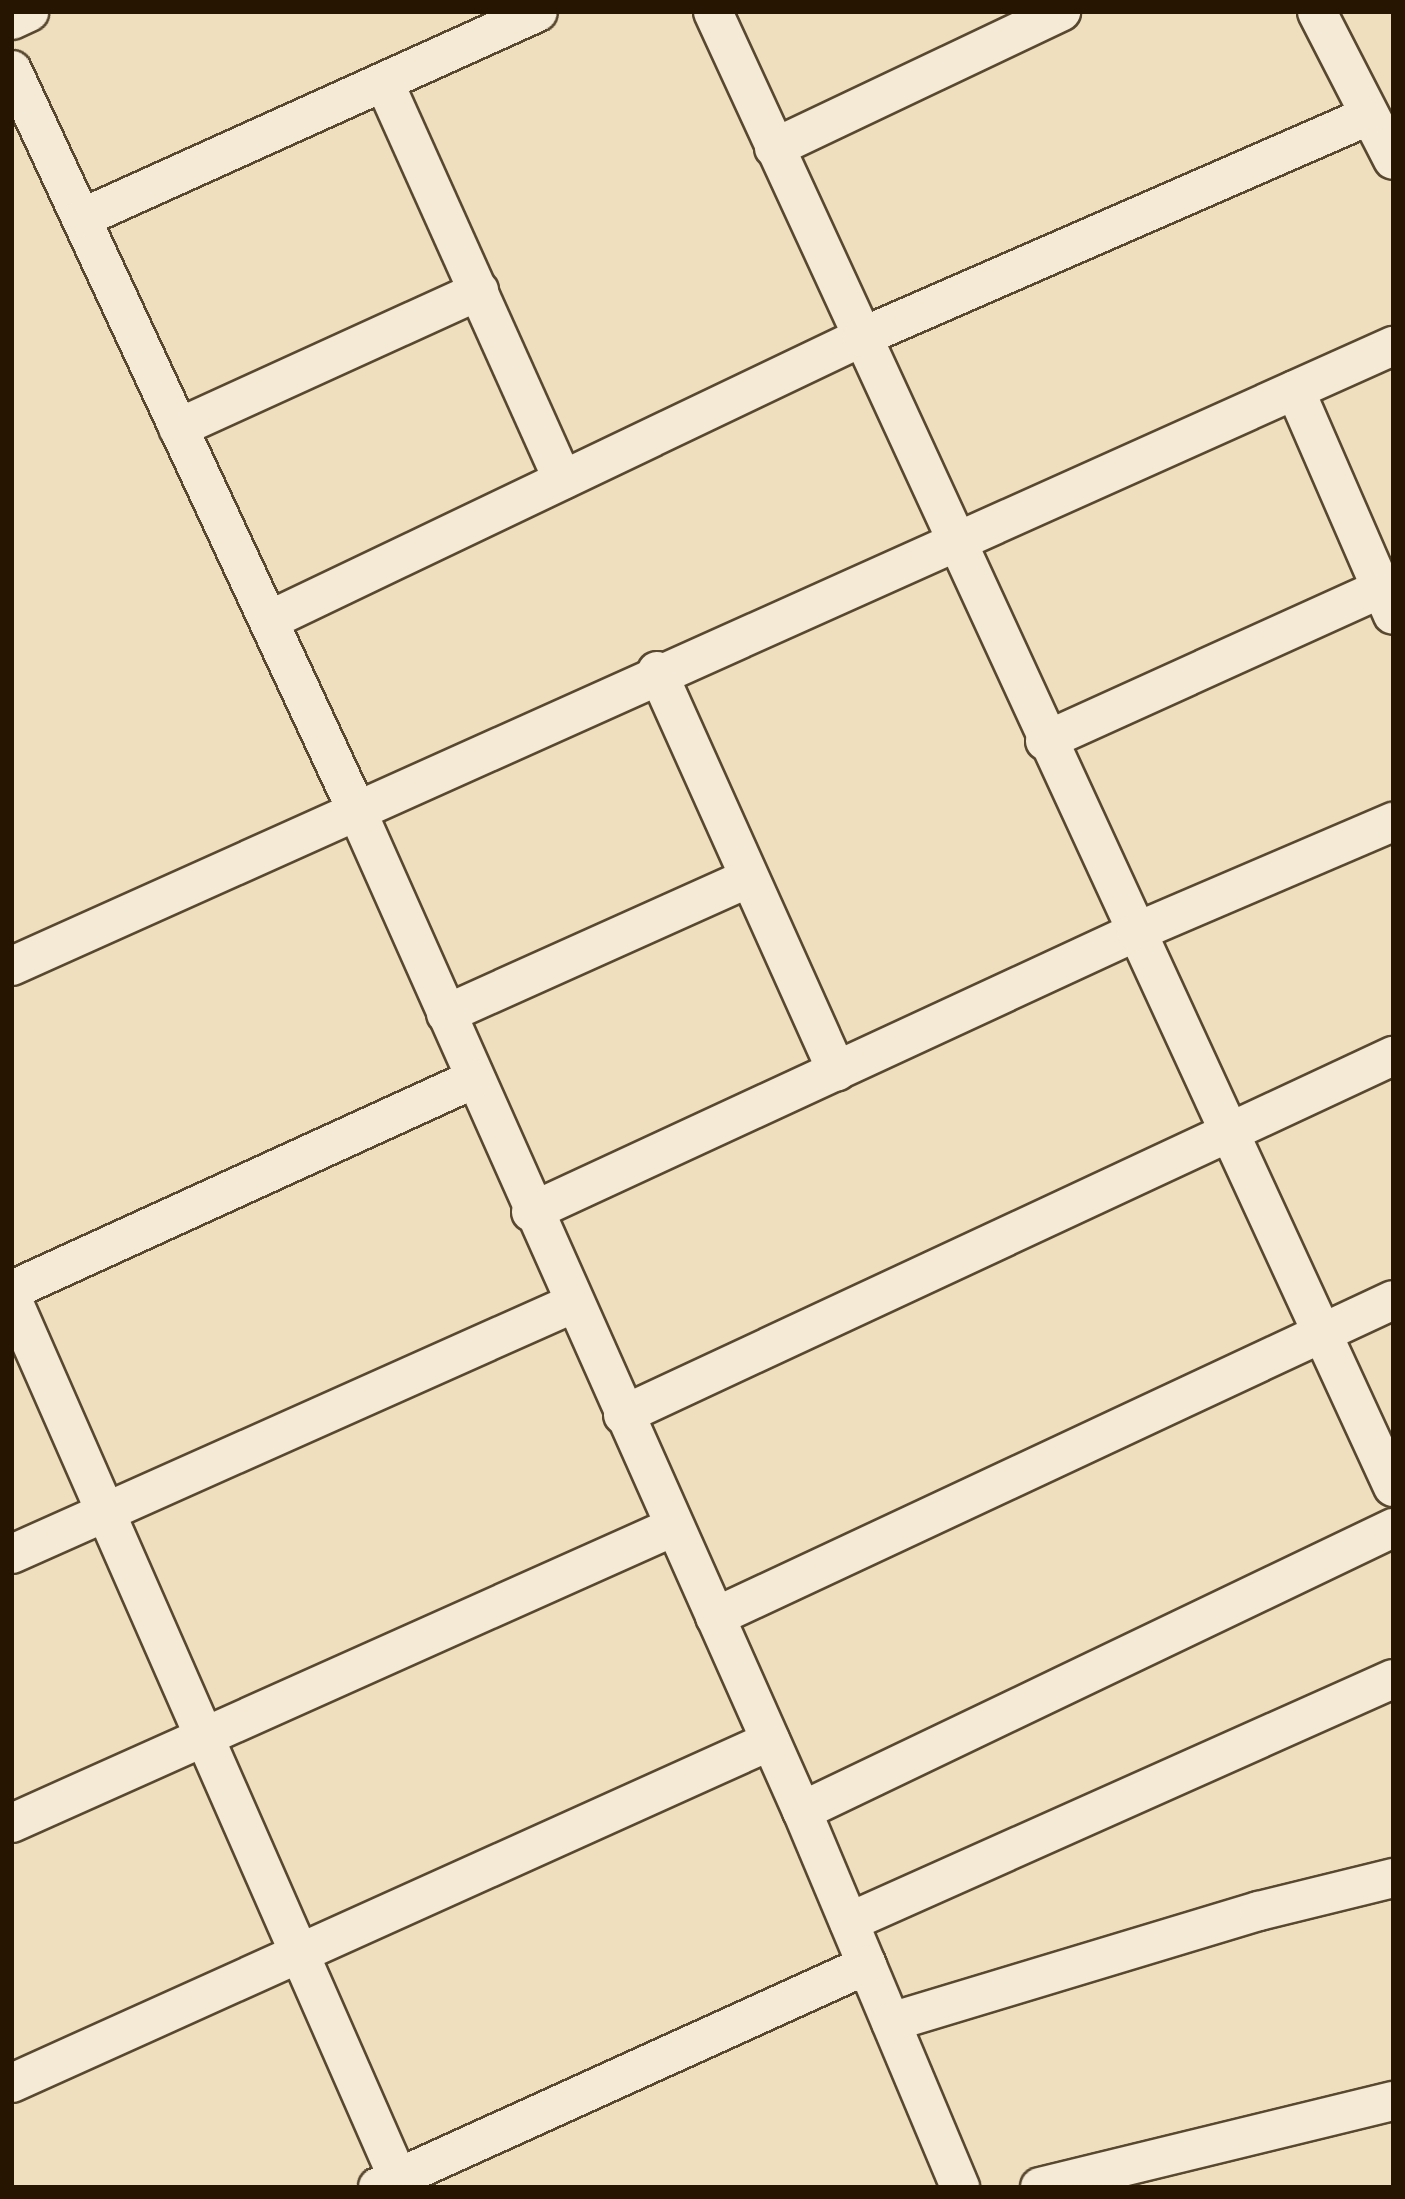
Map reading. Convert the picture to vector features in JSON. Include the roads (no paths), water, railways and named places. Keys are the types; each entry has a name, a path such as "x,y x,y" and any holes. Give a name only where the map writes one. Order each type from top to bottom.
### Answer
{"street":[{"path":"12,20 29,12"},
{"path":"82,218 538,12"},
{"path":"713,12 1045,741 1393,1487"},
{"path":"774,148 1061,12"},
{"path":"1317,12 1368,116 1393,160"},
{"path":"384,82 564,480"},
{"path":"17,93 82,218 356,809 531,1212 802,1811 960,2187"},
{"path":"270,620 862,337 1368,116"},
{"path":"178,428 479,291"},
{"path":"12,965 657,671 1393,346"},
{"path":"1045,741 1389,596 1295,390"},
{"path":"657,671 837,1071"},
{"path":"531,1212 1136,932 1393,822"},
{"path":"446,1014 748,878"},
{"path":"623,1415 1227,1129 1391,1060"},
{"path":"12,1290 474,1079"},
{"path":"12,1299 304,1955 392,2184 867,1965"},
{"path":"716,1617 1393,1300"},
{"path":"12,1554 572,1304"},
{"path":"12,1823 208,1739 673,1527"},
{"path":"802,1811 1393,1528"},
{"path":"849,1922 1393,1679"},
{"path":"12,2083 304,1955 770,1741"},
{"path":"891,2022 1259,1911 1393,1878"},
{"path":"1040,2187 1393,2101"}]}
